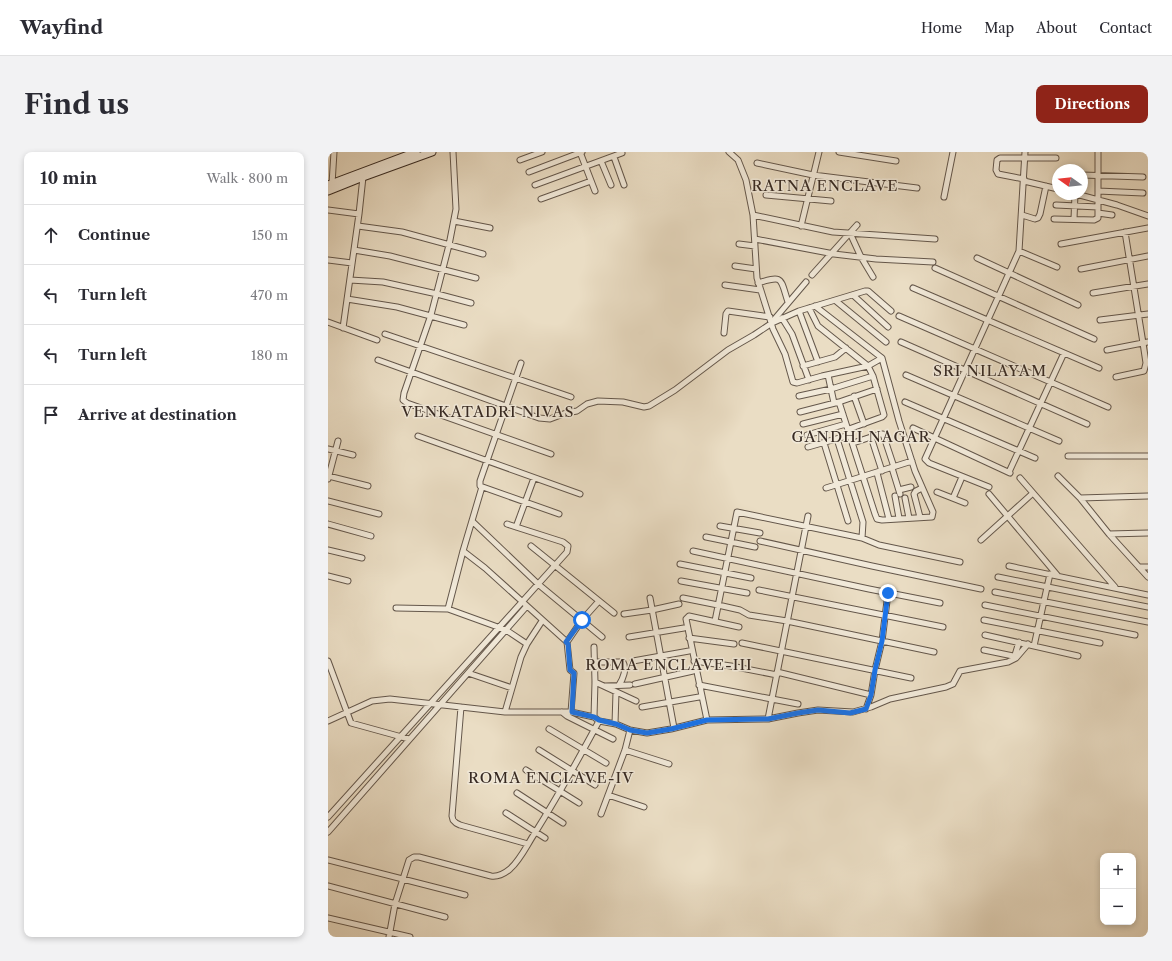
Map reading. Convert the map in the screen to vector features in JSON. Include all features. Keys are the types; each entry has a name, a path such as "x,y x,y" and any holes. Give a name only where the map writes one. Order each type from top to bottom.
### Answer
{"main road":[{"path":"330,184 396,158 416,152"},
{"path":"328,191 363,177 396,158 432,152"}],"street":[{"path":"330,184 334,152"},
{"path":"453,152 456,208 454,222 431,315 403,400 551,454"},
{"path":"520,160 542,152"},
{"path":"529,172 581,152 595,191"},
{"path":"729,152 738,160 746,180 753,215 758,283 785,354 793,382 797,384 828,374 868,366 882,358"},
{"path":"801,226 819,152"},
{"path":"839,152 896,161"},
{"path":"944,198 953,152"},
{"path":"989,487 929,463 926,460 942,418 954,396 974,348 999,297 1019,251 1025,152"},
{"path":"1054,219 1094,220 1098,218 1098,152"},
{"path":"535,185 622,153"},
{"path":"614,156 624,186"},
{"path":"1052,188 999,175 996,170 996,165 997,160 1000,158 1056,158"},
{"path":"601,161 611,185"},
{"path":"757,163 813,175 917,188"},
{"path":"1088,175 1143,177"},
{"path":"343,328 358,226 363,177"},
{"path":"541,199 591,181"},
{"path":"1022,216 1035,219 1038,218 1046,186"},
{"path":"1098,191 1143,193"},
{"path":"766,195 831,201"},
{"path":"1088,197 1148,216"},
{"path":"1074,219 1076,200"},
{"path":"1056,205 1098,207"},
{"path":"328,210 359,214"},
{"path":"1098,213 1112,215"},
{"path":"753,215 834,232 935,239"},
{"path":"454,222 490,228"},
{"path":"812,276 856,225"},
{"path":"358,226 402,232 483,254"},
{"path":"1061,244 1148,228"},
{"path":"1116,378 1144,371 1146,363 1145,342 1138,315 1125,232"},
{"path":"850,233 861,257 873,277"},
{"path":"755,239 832,254 933,262"},
{"path":"739,244 755,246"},
{"path":"354,250 390,256 476,278"},
{"path":"1019,251 1057,268"},
{"path":"1081,269 1148,256"},
{"path":"977,258 1078,305"},
{"path":"328,260 352,263"},
{"path":"735,266 756,269"},
{"path":"935,268 1094,339"},
{"path":"758,283 773,278 778,279 781,281 788,302"},
{"path":"350,280 383,282 471,303"},
{"path":"772,323 806,282"},
{"path":"1093,293 1148,284"},
{"path":"725,286 760,290"},
{"path":"914,288 1099,368"},
{"path":"378,360 544,420 550,420 566,413 577,412 587,404 598,401 623,402 644,407 649,406 675,390 728,350 754,336 772,323 799,310 868,291 891,311"},
{"path":"853,295 888,328"},
{"path":"348,299 397,306 464,325"},
{"path":"836,301 886,342"},
{"path":"816,306 882,358 899,421 922,488 934,515 932,517 877,519 874,514 848,427 831,389 828,374"},
{"path":"806,435 864,424 882,418 884,415 873,376 868,366 818,326 809,308"},
{"path":"799,310 818,362"},
{"path":"724,333 726,314 728,311 770,317"},
{"path":"1100,320 1148,314"},
{"path":"898,316 1108,408"},
{"path":"782,318 792,334 808,380"},
{"path":"328,322 377,340"},
{"path":"385,334 571,397"},
{"path":"901,342 1086,424"},
{"path":"1107,350 1145,342"},
{"path":"803,366 835,358 846,348"},
{"path":"913,428 1010,473 1019,450 1064,353"},
{"path":"448,609 463,551 482,488 480,486 480,481 522,363"},
{"path":"906,375 1059,441"},
{"path":"799,396 831,389 873,376"},
{"path":"800,412 877,389"},
{"path":"854,396 864,424"},
{"path":"905,402 1035,458"},
{"path":"803,424 843,414"},
{"path":"853,443 883,434 893,467 898,493 899,518"},
{"path":"808,448 850,435"},
{"path":"418,436 487,462 580,494"},
{"path":"871,437 880,472 889,519"},
{"path":"837,439 863,522 862,538"},
{"path":"338,441 328,477 368,486"},
{"path":"824,443 848,521"},
{"path":"328,449 353,455"},
{"path":"1068,456 1148,456"},
{"path":"826,488 912,461"},
{"path":"1058,476 1080,498 1109,534 1148,577"},
{"path":"953,498 962,477"},
{"path":"516,527 534,478"},
{"path":"1020,478 1116,587"},
{"path":"898,493 911,487"},
{"path":"482,488 559,514"},
{"path":"920,517 914,494 922,488"},
{"path":"938,492 965,503"},
{"path":"981,540 1033,493"},
{"path":"989,494 1058,576"},
{"path":"1080,498 1148,496"},
{"path":"905,498 909,518"},
{"path":"328,501 379,514"},
{"path":"715,621 737,512 862,538 879,545 960,562"},
{"path":"768,719 808,516"},
{"path":"472,521 538,584 602,636"},
{"path":"328,524 371,536"},
{"path":"328,817 567,552 568,548 566,543 506,524"},
{"path":"720,526 760,533"},
{"path":"1109,534 1148,533"},
{"path":"706,537 755,547"},
{"path":"760,541 981,589"},
{"path":"531,546 614,613"},
{"path":"328,550 362,558"},
{"path":"463,551 485,568 568,644 570,670 574,673 572,712"},
{"path":"694,551 940,603"},
{"path":"680,564 751,578"},
{"path":"1009,566 1116,587 1148,595"},
{"path":"1139,567 1148,567"},
{"path":"328,721 379,699 506,712 572,712 594,717 630,730 647,733 707,720 768,719 818,710 850,713 866,709 890,699 946,687 956,681 960,671 1008,662 1016,658 1031,645 1038,631 1050,574"},
{"path":"328,576 348,581"},
{"path":"998,577 1148,607"},
{"path":"680,581 747,593"},
{"path":"759,590 943,628"},
{"path":"995,592 1148,622"},
{"path":"866,709 871,695 882,641 888,593"},
{"path":"650,598 674,728"},
{"path":"683,598 738,610 749,615 787,621 934,652"},
{"path":"566,642 582,620 599,601"},
{"path":"624,614 679,604"},
{"path":"985,605 1135,634"},
{"path":"328,832 526,607"},
{"path":"396,608 448,609 506,630 527,644"},
{"path":"707,720 686,620 689,616 739,627"},
{"path":"984,620 1100,644"},
{"path":"506,712 521,657 527,644 542,621"},
{"path":"629,637 684,628"},
{"path":"985,635 1078,656"},
{"path":"689,638 734,644"},
{"path":"984,650 1013,656 1015,655 1019,642"},
{"path":"742,643 911,678"},
{"path":"594,647 594,717"},
{"path":"633,661 689,651"},
{"path":"328,661 351,723 409,739"},
{"path":"694,661 777,674 871,695"},
{"path":"594,662 624,662 624,676 619,685"},
{"path":"604,686 633,684 693,671"},
{"path":"468,673 512,688"},
{"path":"595,682 636,701"},
{"path":"699,685 798,704"},
{"path":"615,724 616,692"},
{"path":"642,707 699,697"},
{"path":"461,707 453,796 453,820 460,825 528,844"},
{"path":"562,712 566,716 613,740"},
{"path":"390,935 395,904 403,878 409,860 414,857 496,877 511,868 520,857 560,792 599,720"},
{"path":"549,729 606,763"},
{"path":"601,814 625,750 630,730"},
{"path":"539,750 595,785"},
{"path":"625,750 669,764"},
{"path":"526,770 560,792 579,802"},
{"path":"517,793 563,823"},
{"path":"608,795 644,807"},
{"path":"506,813 545,838"},
{"path":"328,860 465,895"},
{"path":"328,886 445,917"},
{"path":"328,918 390,935 410,937"}],"district":[{"name":"RATNA ENCLAVE","path":"825,185"},
{"name":"SRI NILAYAM","path":"990,370"},
{"name":"VENKATADRI NIVAS","path":"488,411"},
{"name":"GANDHI NAGAR","path":"861,436"},
{"name":"ROMA ENCLAVE-III","path":"669,664"},
{"name":"ROMA ENCLAVE-IV","path":"551,777"}],"route":[{"path":"582,620 566,642 568,644 570,670 574,673 572,712 594,717 630,730 647,733 707,720 768,719 818,710 850,713 866,709 871,695 882,641 888,593"}]}
